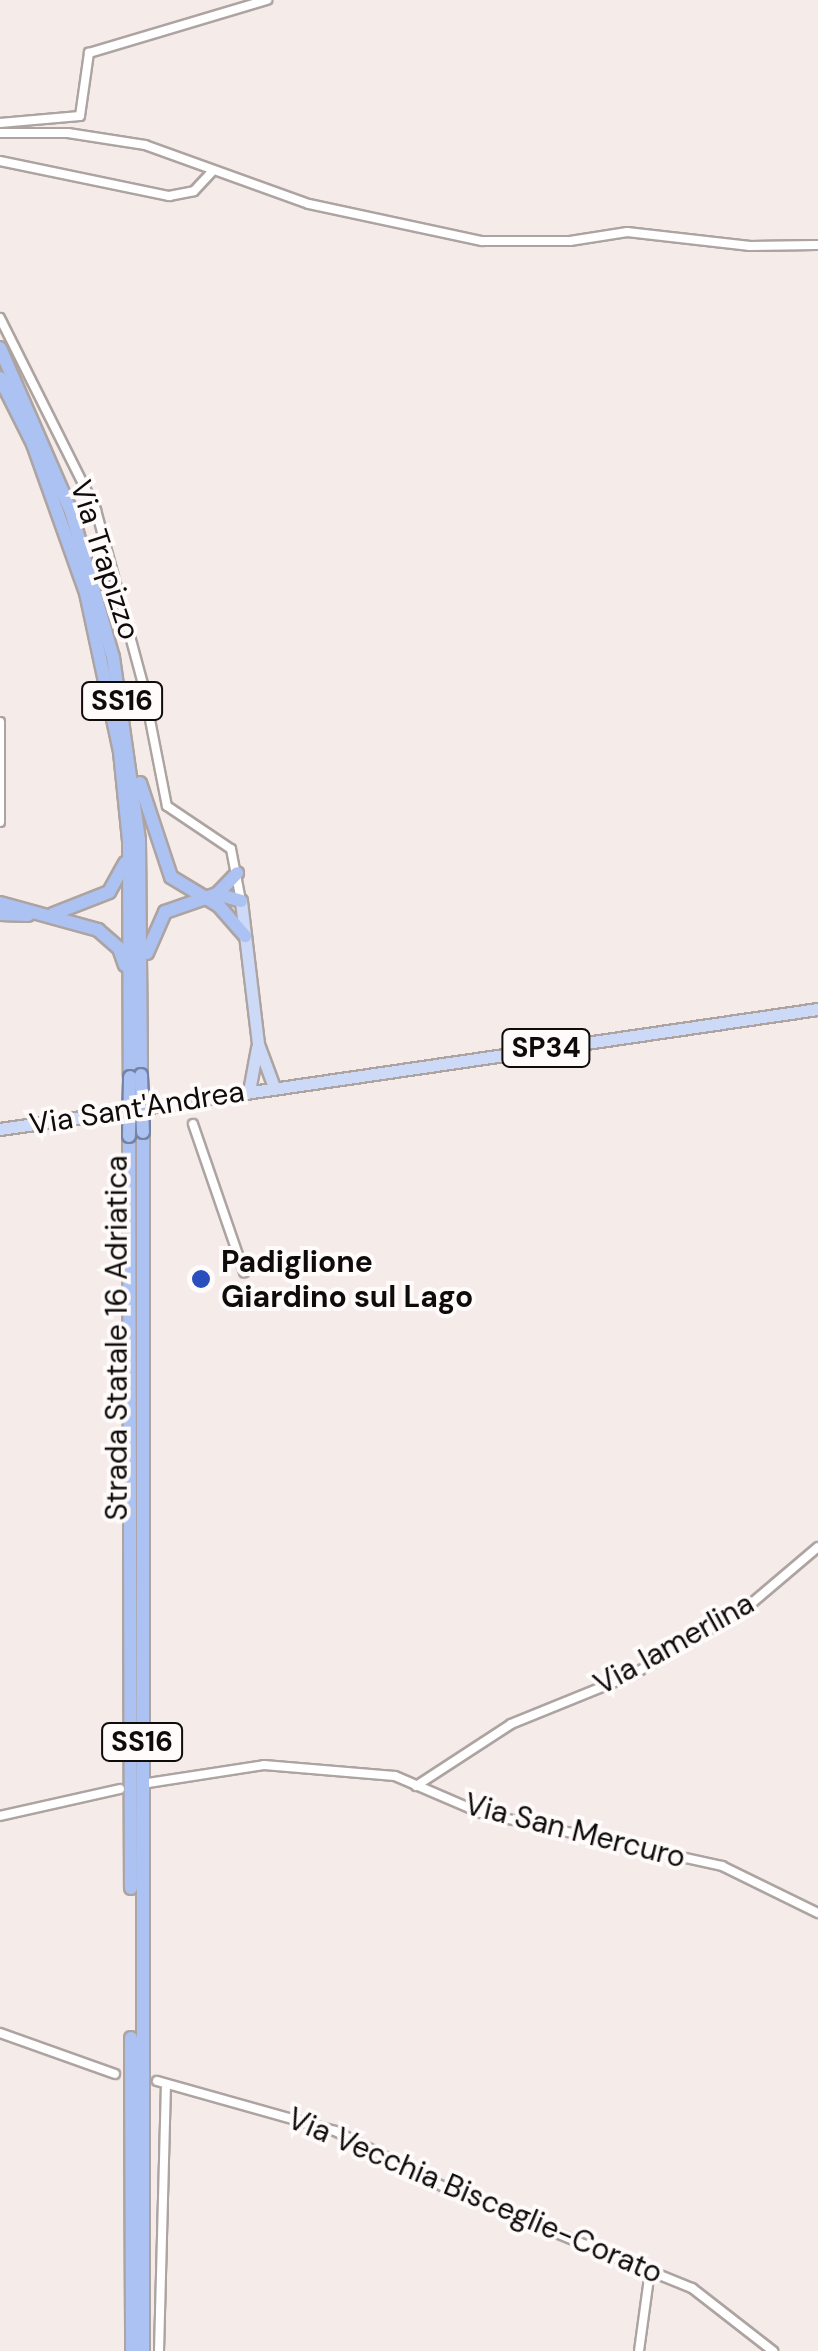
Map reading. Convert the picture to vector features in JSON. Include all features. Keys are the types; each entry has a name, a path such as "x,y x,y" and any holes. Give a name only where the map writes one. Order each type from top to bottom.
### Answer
{"highway":[{"name":"Strada Statale 16 Adriatica","path":"0,348 71,511 96,589 131,752 144,2351"},
{"name":"Strada Statale 16 Adriatica","path":"0,378 33,444 86,593 120,752 136,1009"},
{"path":"131,752 164,866 181,886 214,899 245,936"},
{"path":"36,915 66,913 109,892 122,875 128,841"},
{"path":"214,899 238,873"},
{"path":"0,890 3,911 36,915 110,937 124,962 136,1009"},
{"path":"136,1009 156,922 173,907 214,899 241,901"},
{"name":"Strada Statale 16 Adriatica","path":"132,2351 136,1134"}],"main road":[{"path":"241,901 258,1044 274,1088"},
{"name":"SP34","path":"274,1088 818,1008"},
{"path":"249,1091 258,1044"},
{"name":"Via Sant'Andrea","path":"0,1129 274,1088"}],"street":[{"path":"0,123 80,116 89,53 266,0"},
{"path":"0,134 68,132 144,145 212,172 393,226 482,241 570,241 627,232 750,246 818,245"},
{"path":"0,161 169,196 194,191 212,172"},
{"name":"Via Trapizzo","path":"0,318 96,510 143,684 167,806 231,849 238,873"},
{"path":"0,722 0,822"},
{"path":"238,873 241,901"},
{"path":"193,1124 244,1272"},
{"name":"Via lamerlina","path":"416,1786 511,1724 634,1674 746,1608 818,1547"},
{"name":"Via San Mercuro","path":"148,1783 264,1766 337,1767 395,1776 481,1813 722,1866 818,1914"},
{"path":"0,1816 120,1789"},
{"path":"0,2033 115,2074"},
{"name":"Via Vecchia Bisceglie-Corato","path":"157,2081 166,2088 335,2131 448,2188 692,2288 773,2351"},
{"path":"159,2351 166,2088"},
{"path":"638,2351 650,2271"}],"place":[{"name":"Padiglione Giardino sul Lago","path":"201,1279"}]}
